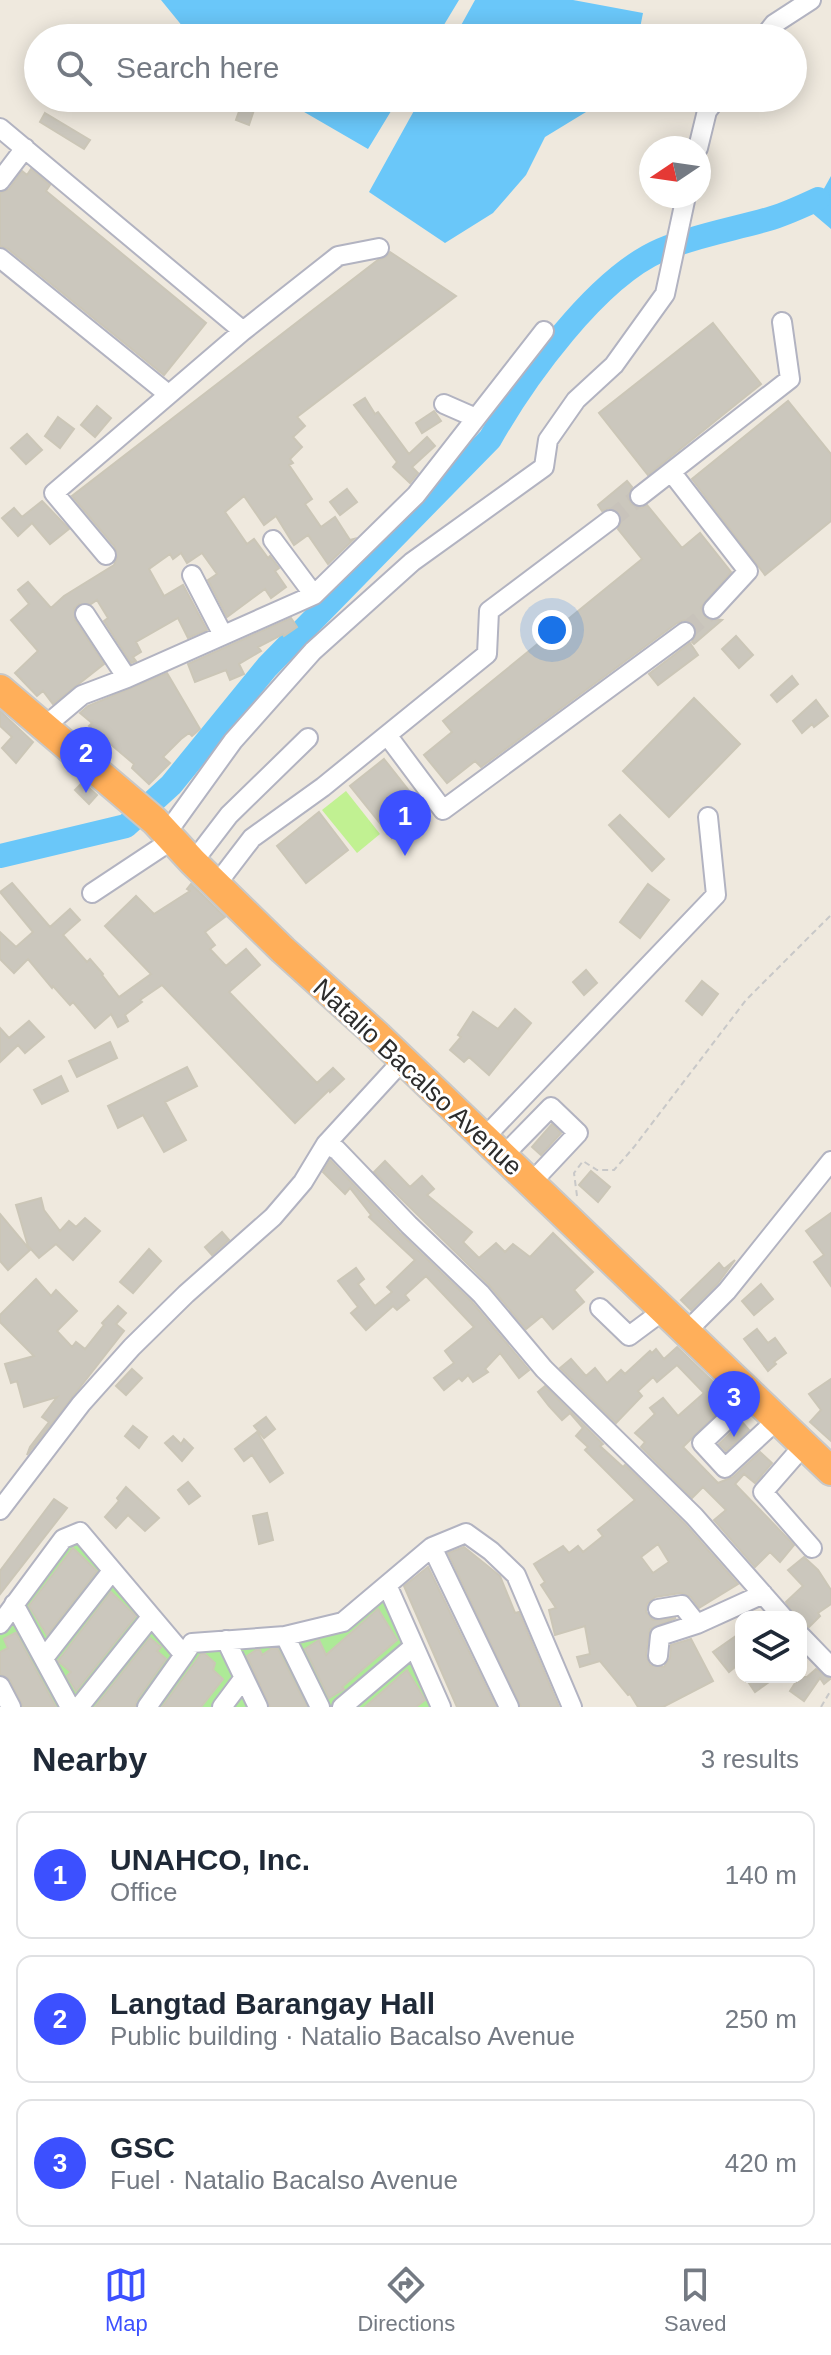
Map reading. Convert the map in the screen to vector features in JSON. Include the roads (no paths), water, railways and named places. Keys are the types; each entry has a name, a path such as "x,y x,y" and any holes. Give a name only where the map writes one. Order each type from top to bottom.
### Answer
{"highway":[{"name":"Natalio Bacalso Avenue","path":"0,689 131,799 216,885 831,1471"}],"street":[{"path":"774,24 811,0"},
{"path":"701,136 707,112"},
{"path":"0,128 243,331"},
{"path":"0,181 25,148"},
{"path":"92,893 164,832 233,741 313,651 412,562 544,467 548,440 576,400 614,365 665,294 683,208"},
{"path":"106,555 54,493 243,331 338,256 379,248"},
{"path":"0,258 168,394"},
{"path":"640,496 790,379 782,322"},
{"path":"44,727 82,695 314,595 416,495 544,331"},
{"path":"444,404 476,418"},
{"path":"672,473 748,571 713,609"},
{"path":"216,885 252,838 323,787 487,654 489,611 610,520"},
{"path":"273,540 314,595"},
{"path":"192,575 223,635"},
{"path":"85,614 127,678"},
{"path":"387,735 443,810 685,632"},
{"path":"193,862 229,815 308,738"},
{"path":"494,1147 716,895 708,817"},
{"path":"1,1509 81,1404 121,1358 186,1294 273,1217 303,1182 326,1144 403,1060"},
{"path":"494,1147 551,1107 560,1115 578,1133 531,1183"},
{"path":"326,1144 337,1150 481,1294 544,1369 694,1516 778,1611"},
{"path":"686,1332 727,1291 831,1161"},
{"path":"600,1308 629,1336 664,1310"},
{"path":"752,1396 702,1443 725,1468 777,1420"},
{"path":"804,1445 763,1492 812,1548"},
{"path":"0,1624 63,1539 80,1532 184,1655"},
{"path":"147,1707 192,1643 285,1636 343,1622 432,1547 466,1533 516,1575 572,1707"},
{"path":"432,1547 509,1707"},
{"path":"44,1658 112,1571"},
{"path":"387,1585 436,1705"},
{"path":"658,1656 660,1636 697,1624 763,1594"},
{"path":"14,1604 70,1707"},
{"path":"658,1609 682,1605 697,1624"},
{"path":"79,1707 151,1617"},
{"path":"285,1636 320,1707"},
{"path":"226,1640 258,1707"},
{"path":"807,1642 831,1667"},
{"path":"342,1707 413,1647"},
{"path":"222,1707 243,1679"},
{"path":"0,1686 11,1707"}],"water":[{"path":"161,0 459,0 444,24 181,24"},
{"path":"475,0 573,0 643,13 641,24 462,24"},
{"path":"304,112 390,112 368,149"},
{"path":"413,112 586,112 545,137 526,175 493,213 445,243 369,192"},
{"path":"831,176 831,229 811,212"}],"waterway":[{"path":"0,856 126,826 171,785 267,667 490,439 542,360 587,306 612,283 661,250 772,218 818,199"}],"tunnel":[{"path":"610,520 640,496"},
{"path":"685,632 713,609"}],"place":[{"name":"Langtad Barangay Hall","path":"86,793"},
{"name":"UNAHCO, Inc.","path":"405,856"},
{"name":"GSC","path":"734,1437"}]}
